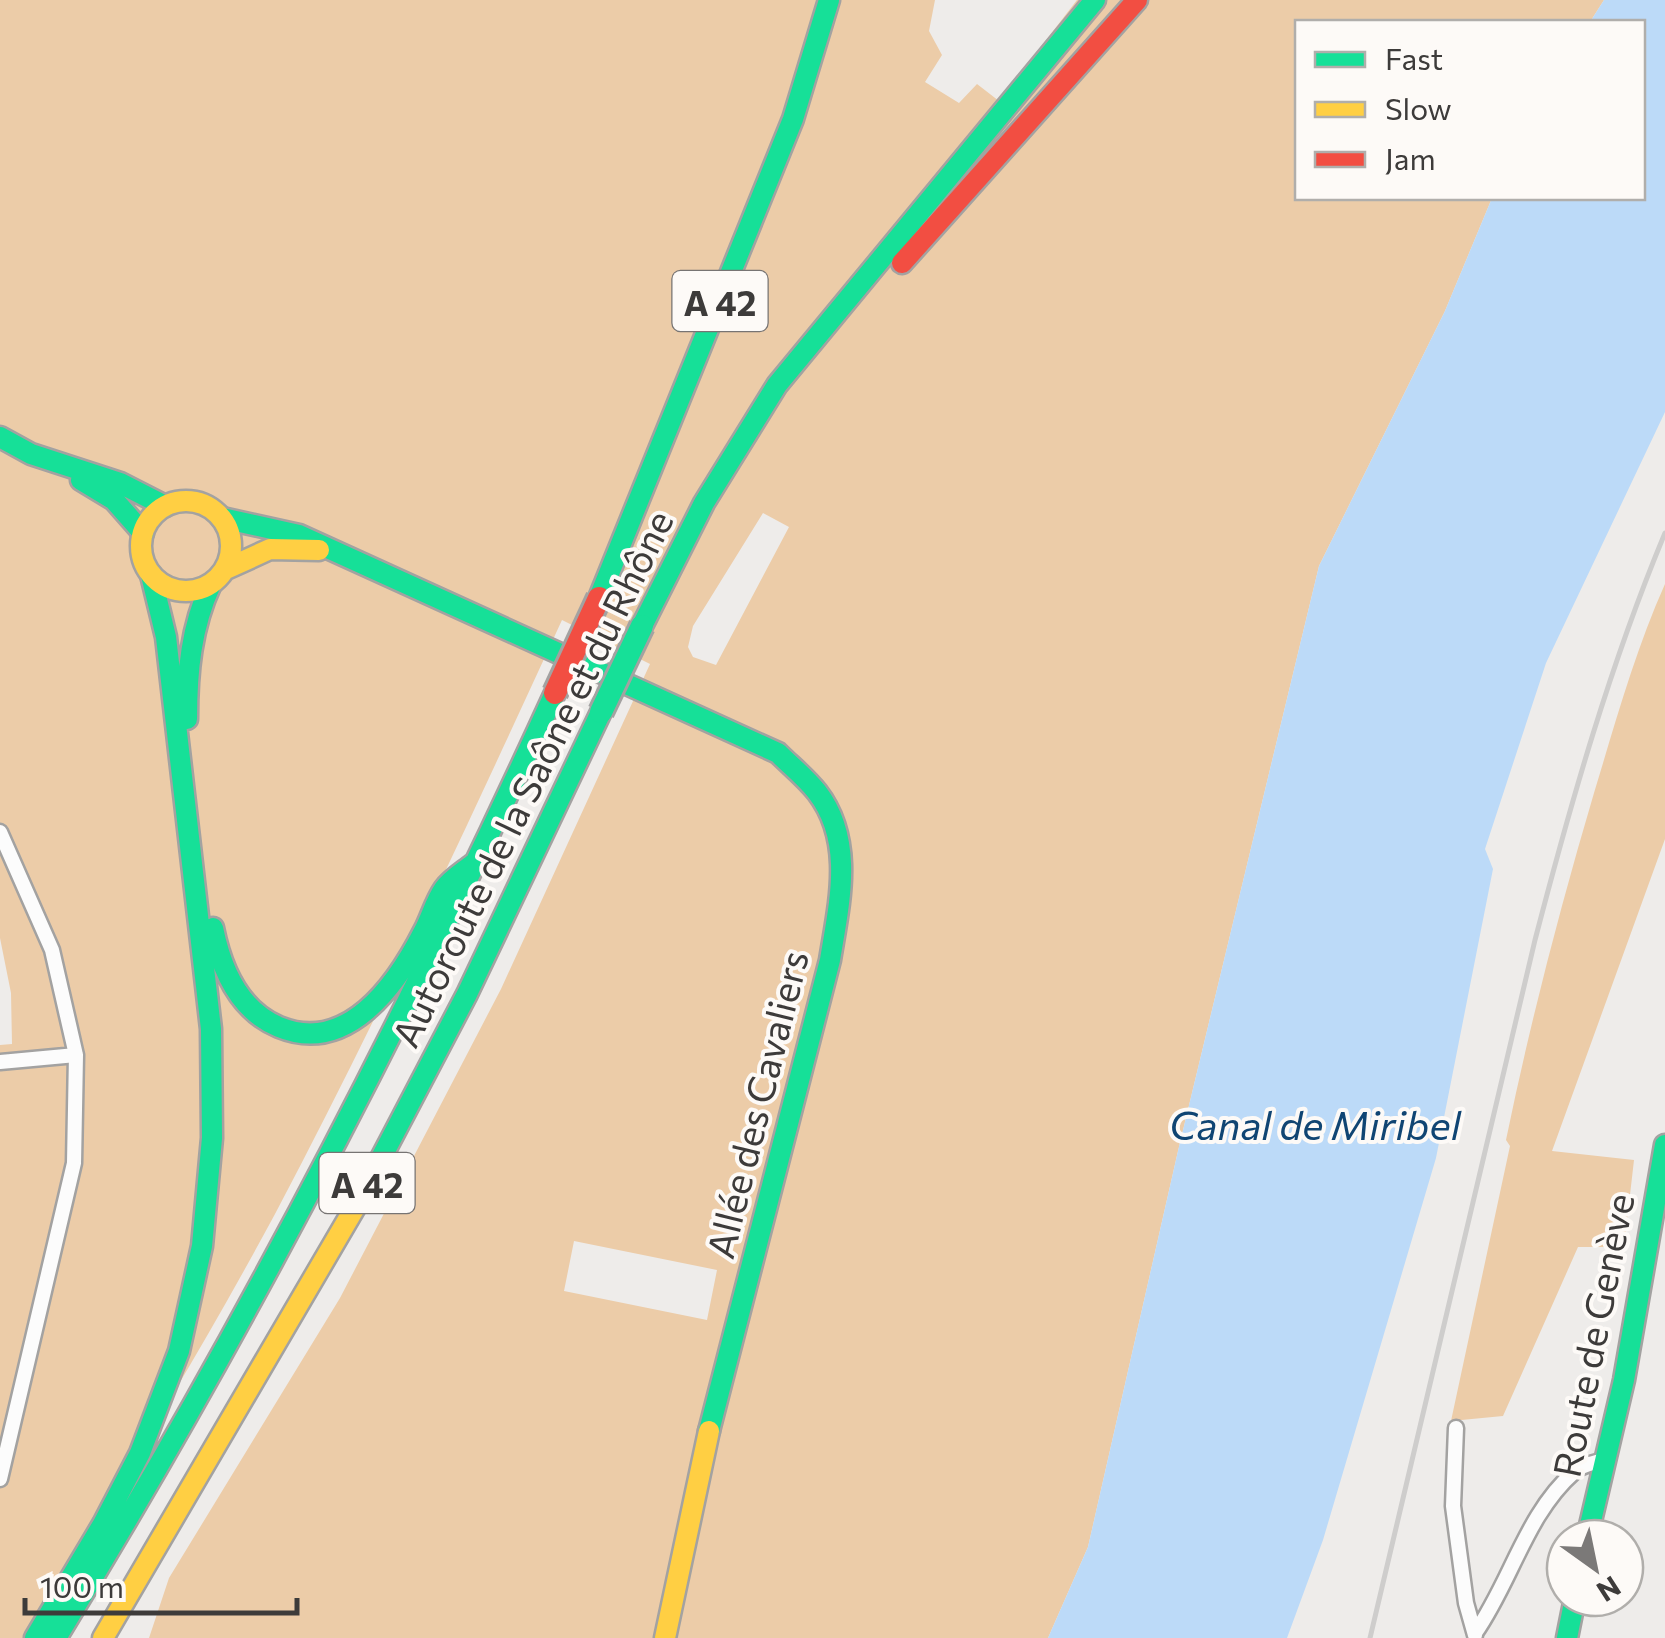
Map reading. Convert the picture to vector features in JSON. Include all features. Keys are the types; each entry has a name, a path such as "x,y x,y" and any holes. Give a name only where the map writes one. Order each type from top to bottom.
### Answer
{"main road":[{"name":"Autoroute de la Saône et du Rhône","path":"56,1638 246,1315 481,858 598,598 793,119 830,0"},
{"name":"Autoroute de la Saône et du Rhône","path":"103,1638 287,1327 420,1088 524,881 642,626 733,449 776,385 1095,0"},
{"path":"702,506 800,380 1137,0"},
{"path":"0,437 32,454 120,483 165,506"},
{"path":"0,450 90,484 114,500 143,533"},
{"path":"35,1638 100,1530 140,1452 190,1306 210,1203 214,1121 211,1030 166,637 141,550 143,533 153,516 165,506 186,501 198,503 222,518 232,544 196,616 189,660 188,723 214,936 222,967 245,1004 275,1026 303,1033 341,1028 363,1016 382,999 422,936 447,885 481,858"},
{"name":"Allée des Cavaliers","path":"222,518 299,535 778,753 818,792 832,819 841,849 840,896 830,960 714,1409 665,1638"},
{"path":"151,575 168,588 200,590 248,556 274,546 336,552"},
{"name":"Route de Genève","path":"1591,1518 1624,1380 1665,1145"}],"street":[{"path":"0,832 52,950 76,1055 74,1163 0,1479"},
{"path":"0,1062 76,1055"},
{"path":"1456,1428 1452,1506 1466,1603 1475,1636"},
{"path":"1475,1636 1523,1540 1552,1500 1576,1469 1604,1460"}],"shaded area":[{"path":"0,0 935,0 929,31 942,55 925,82 959,103 977,84 999,101 1077,0 1604,0 1591,20 1295,20 1295,200 1491,200 1445,311 1319,566 1178,1151 1088,1547 1048,1638 149,1638 169,1578 340,1298 501,989 650,664 562,620 387,993 275,1214 184,1375 24,1638 0,1638 0,1045 12,1044 11,993 0,938","holes":["763,513 789,527 716,665 693,657 688,647 693,626","574,1241 717,1270 707,1320 564,1291"]},
{"path":"1665,584 1665,839 1552,1151 1634,1160 1624,1247 1578,1247 1503,1416 1451,1421 1510,1146 1506,1140 1546,966 1618,714"}],"water":[{"name":"Canal de Miribel","path":"1604,0 1665,0 1665,412 1546,663 1485,849 1493,869 1436,1158 1323,1540 1287,1638 1048,1638 1088,1547 1178,1151 1319,566 1445,311 1491,200 1645,200 1645,20 1591,20"}],"railway":[{"path":"1370,1638 1535,940 1609,683 1665,533"}],"traffic: fast":[{"path":"599,598 793,119 829,0"},
{"path":"642,626 704,503 777,385 1095,0"},
{"path":"0,437 31,454 120,483 165,506"},
{"path":"81,480 114,500 143,533"},
{"path":"222,518 299,535 778,753 813,787 829,811 836,831 841,873 830,960 709,1431"},
{"path":"35,1638 140,1453 179,1351 202,1246 212,1138 211,1029 166,637 151,575"},
{"path":"187,719 192,650 211,584"},
{"path":"601,712 642,626"},
{"path":"56,1638 192,1407 320,1173 440,935 555,693"},
{"path":"357,1204 467,994 601,712"},
{"path":"213,928 227,972 253,1010 279,1027 304,1033 326,1032 347,1023 384,993 413,952 444,889 473,864"},
{"path":"1592,1518 1624,1380 1665,1145"},
{"path":"1567,1638 1571,1618"}],"traffic: slow":[{"path":"186,501 203,504 218,514 228,529 231,546 228,563 218,578 203,588 186,591 169,588 154,578 144,563 141,546 144,529 154,514 169,504 186,501"},
{"path":"224,570 270,549 319,550"},
{"path":"103,1638 357,1204"},
{"path":"665,1638 709,1431"}],"traffic: jam":[{"path":"902,263 1137,0"},
{"path":"555,693 599,598"}]}
